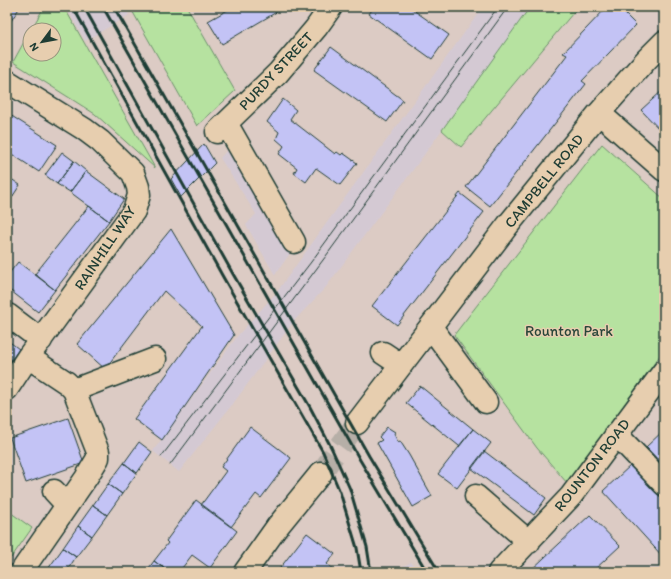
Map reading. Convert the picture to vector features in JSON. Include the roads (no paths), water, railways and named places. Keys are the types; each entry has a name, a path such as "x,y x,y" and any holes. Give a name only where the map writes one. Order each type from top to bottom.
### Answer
{"street":[{"name":"PURDY STREET","path":"294,242 221,128 278,73 316,28 331,7"},
{"name":"CAMPBELL ROAD","path":"358,423 508,225 599,113 664,42"},
{"name":"RAINHILL WAY","path":"7,81 100,140 133,172 139,195 134,211 34,348 7,389"},
{"path":"599,113 664,170"},
{"path":"8,316 34,348 74,390 98,452 98,458 86,478 60,498 21,572"},
{"path":"431,327 486,402"},
{"path":"383,353 401,365"},
{"path":"74,390 154,359"},
{"name":"ROUNTON ROAD","path":"499,572 575,492 616,434 664,371"},
{"path":"616,434 664,484"},
{"path":"245,572 321,472"},
{"path":"476,496 529,542"}],"tunnel":[{"path":"321,473 357,423"}],"tram line":[{"path":"161,457 311,262 498,7"},
{"path":"170,465 326,256 508,7"}],"railway":[{"path":"73,7 223,277 323,452 340,492 357,548 361,572"},
{"path":"84,7 233,274 310,407 331,447 350,489 367,547 371,572"},
{"path":"103,7 360,460 427,572"},
{"path":"114,7 369,456 439,572"}],"park label":[{"name":"Rounton Park","path":"569,331"}]}
